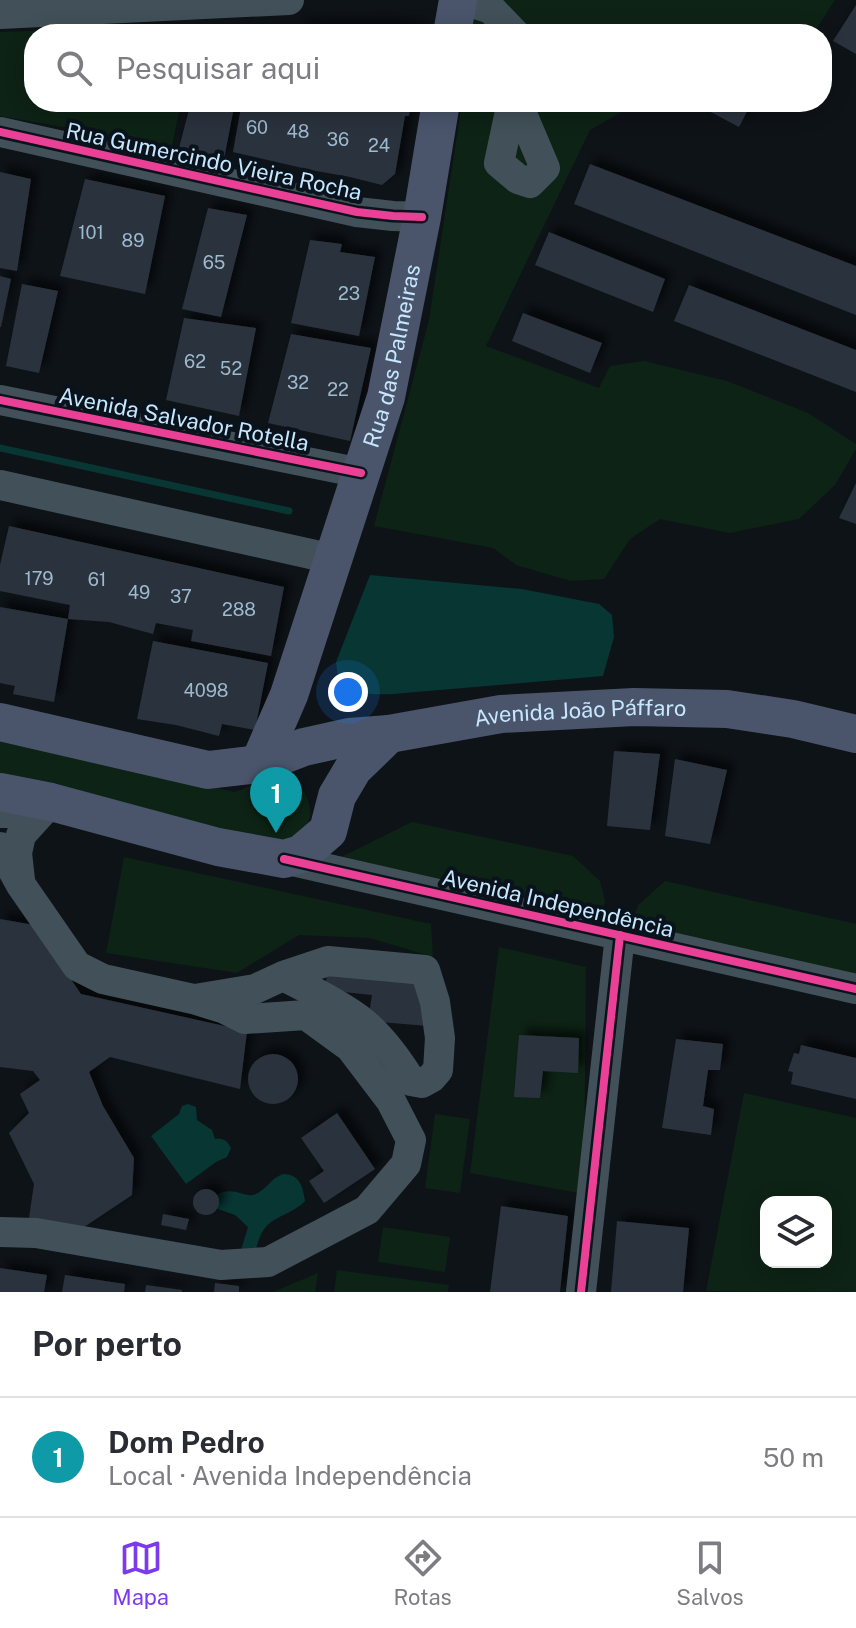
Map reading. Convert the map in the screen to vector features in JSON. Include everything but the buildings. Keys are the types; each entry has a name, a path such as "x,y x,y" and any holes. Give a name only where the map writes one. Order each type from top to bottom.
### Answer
{"main road":[{"path":"454,24 460,0"},
{"name":"Rua das Palmeiras","path":"259,764 289,695 386,397 439,112"},
{"path":"289,695 321,799 322,825 298,852"},
{"name":"Avenida João Páffaro","path":"304,747 349,737 389,734 501,714 634,707 727,709 793,719 856,734"},
{"path":"0,722 208,770 259,764 304,747"},
{"path":"298,852 328,831 337,796 353,769 389,734"},
{"name":"Avenida Independência","path":"0,792 51,802 218,847 298,852"}],"street":[{"path":"0,14 289,0"},
{"path":"460,0 491,9 505,24"},
{"name":"Rua Gumercindo Vieira Rocha","path":"0,132 357,212 422,217"},
{"name":"Avenida Salvador Rotella","path":"0,400 361,473"},
{"path":"0,485 333,559"},
{"path":"0,813 19,813 51,802"},
{"path":"21,885 17,853 21,835 51,802"},
{"path":"0,847 21,885 77,966 103,979 193,999 245,1019 306,1015 350,1047 391,1101 411,1140 406,1164 367,1210 268,1262 221,1265 36,1233 0,1232"},
{"name":"Avenida Independência","path":"298,852 620,935 856,989"},
{"path":"581,1292 620,935"},
{"path":"193,999 255,989 283,976 328,961 425,970 435,1002 440,1038 438,1070 422,1083 411,1081 397,1058 362,1021 318,993 283,976"},
{"path":"255,989 262,991 267,1000 267,1007 260,1018"}],"shaded area":[{"path":"477,0 835,0 819,24 473,24"},
{"path":"24,31 24,112 179,112 172,146 0,116 0,32"},
{"path":"460,112 622,112 590,130 486,346 599,388 610,366 644,361 727,381 808,413 856,444 856,449 835,485 799,519 730,533 660,519 630,539 604,579 571,581 516,565 493,548 374,526 429,320"},
{"path":"370,575 522,589 599,604 612,615 614,637 603,676 393,694 357,691 338,678 336,662"},
{"path":"0,737 234,792 269,778 281,777 298,785 304,792 310,819 300,835 278,847 0,784"},
{"path":"412,822 573,856 600,881 605,901 601,920 333,861"},
{"path":"124,857 431,924 433,957 370,938 299,935 237,973 106,953"},
{"path":"665,881 856,924 856,980 643,931 632,922 638,905"},
{"path":"499,947 586,967 584,1194 470,1173"},
{"path":"744,1093 856,1118 856,1292 706,1291"},
{"path":"188,1104 196,1107 197,1120 212,1130 215,1139 224,1140 231,1148 227,1157 186,1184 151,1136 179,1114 182,1106"},
{"path":"435,1114 470,1119 460,1193 425,1188"},
{"path":"283,1174 297,1179 305,1201 269,1224 261,1234 255,1254 241,1250 248,1227 235,1215 218,1209 215,1201 218,1194 230,1191 256,1194"},
{"path":"383,1227 450,1237 445,1272 378,1262"},
{"path":"337,1270 449,1285 448,1292 334,1292"},
{"path":"318,1273 315,1292 273,1292"}],"waterway":[{"path":"0,448 289,511"}],"cycle path":[{"path":"0,132 357,212 422,217"},
{"path":"0,400 361,473"},
{"path":"284,859 856,989"},
{"path":"581,1292 620,935"}],"place":[{"name":"Dom Pedro","path":"276,833"}]}
